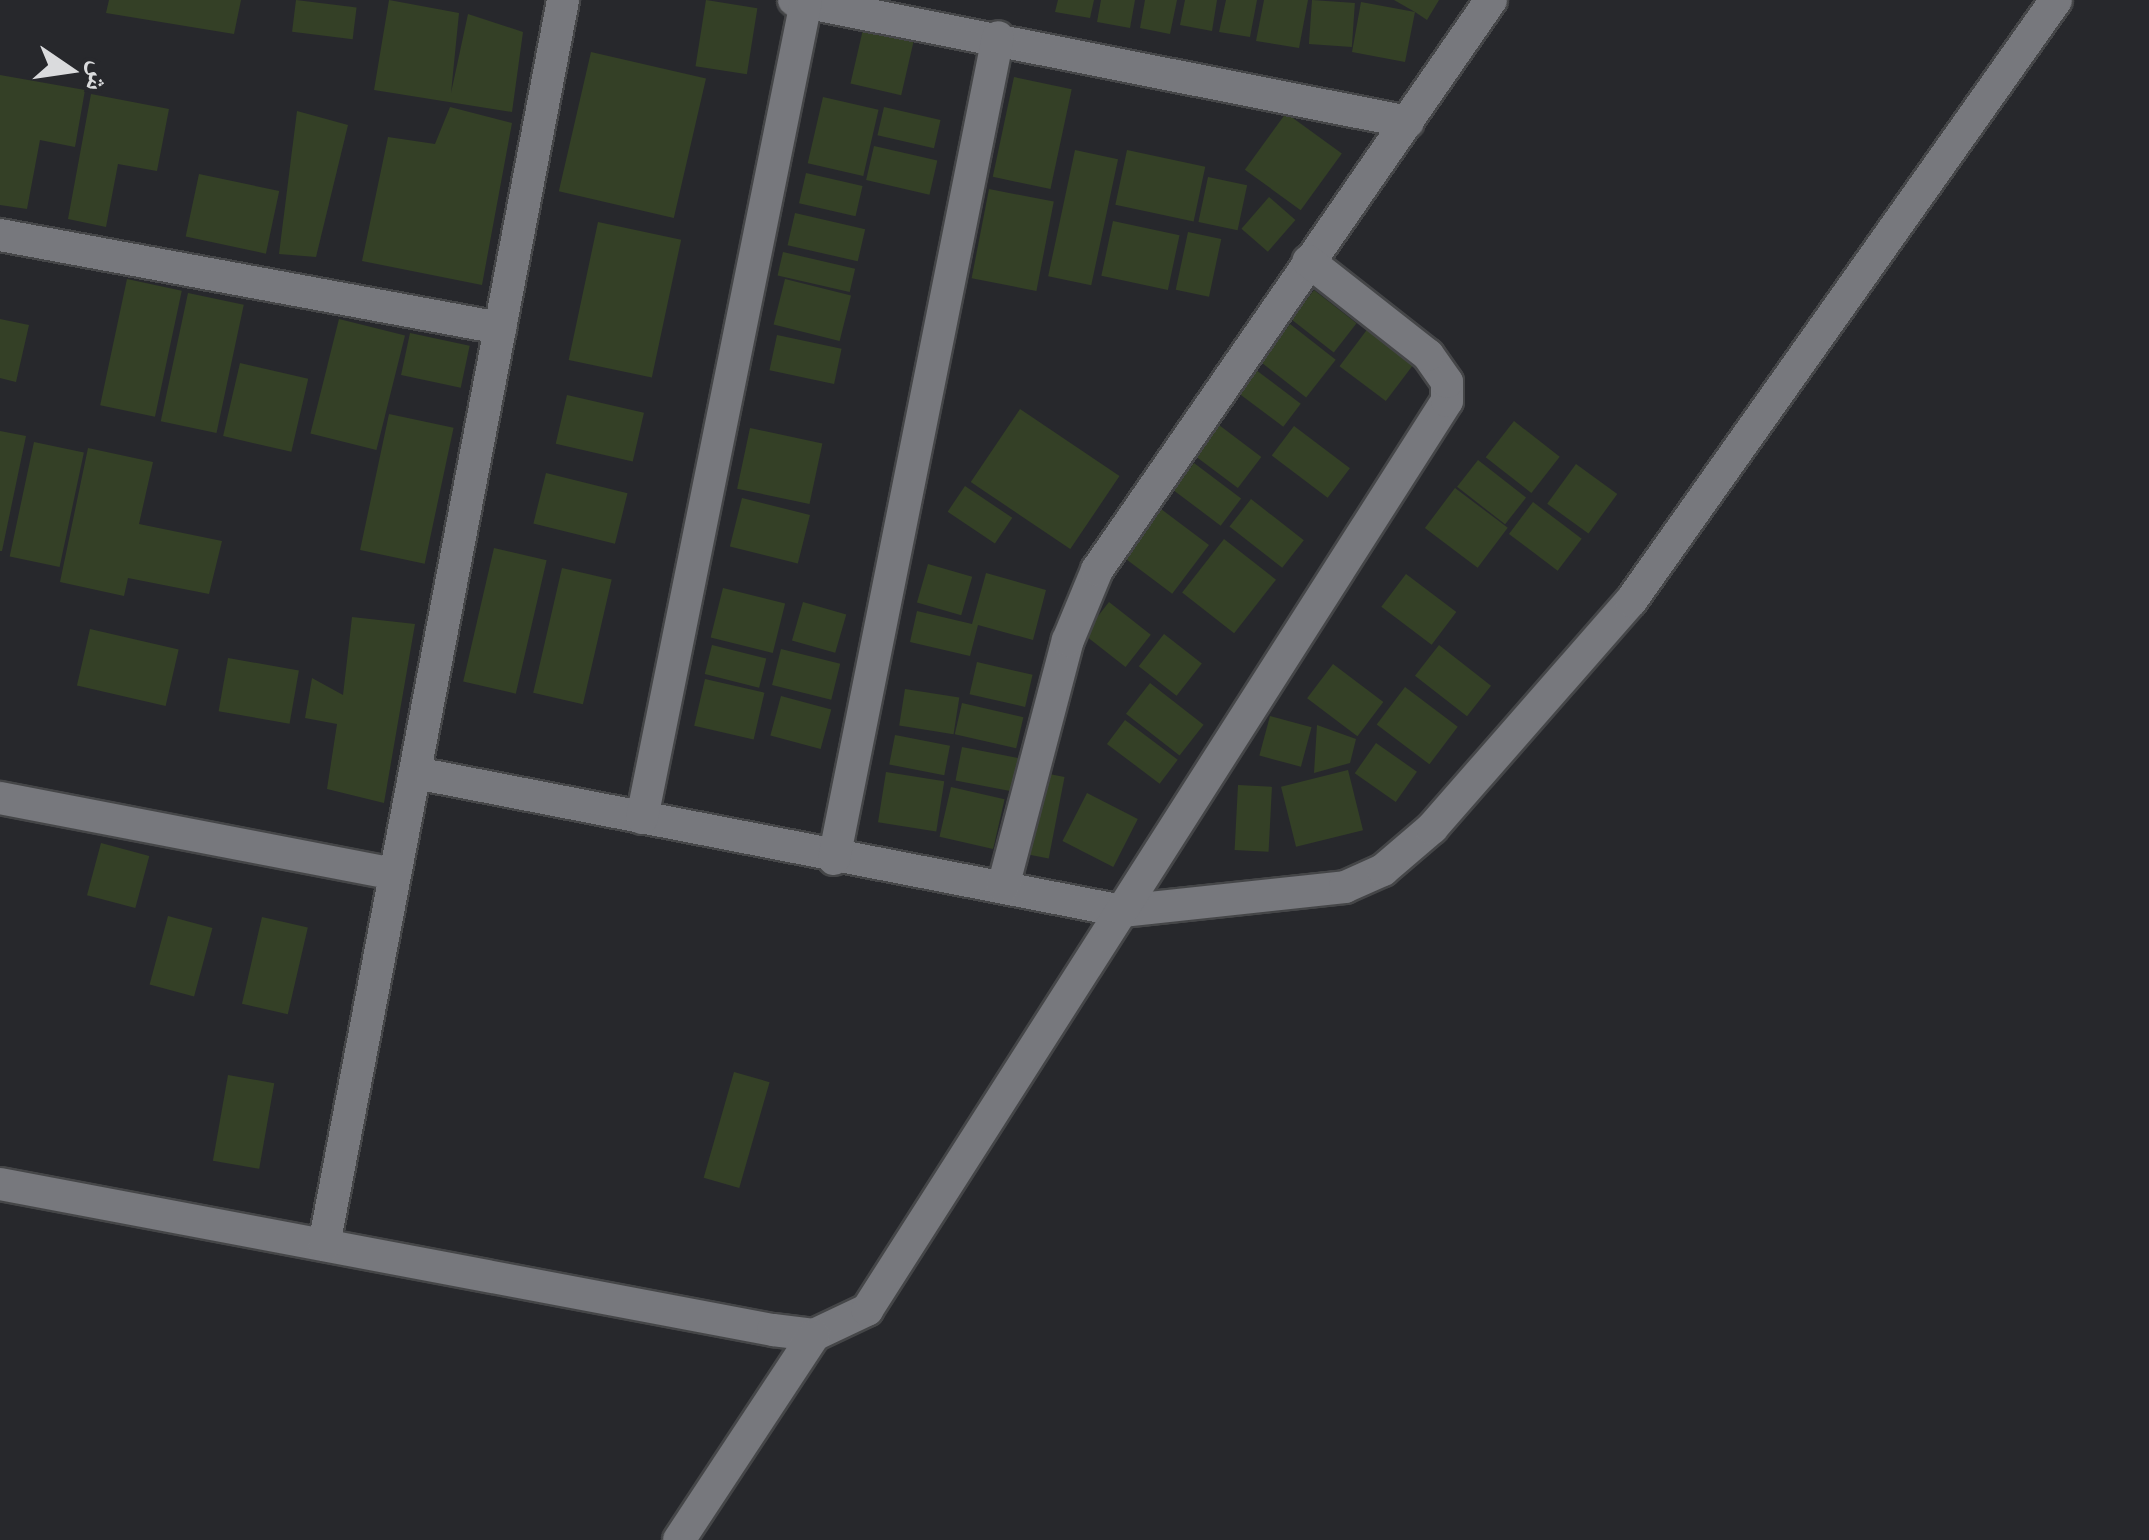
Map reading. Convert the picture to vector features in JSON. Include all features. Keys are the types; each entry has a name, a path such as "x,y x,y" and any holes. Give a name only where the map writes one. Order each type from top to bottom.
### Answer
{"street":[{"path":"324,1244 390,873 416,773 564,0"},
{"path":"1003,887 1080,602 1308,261 1491,0"},
{"path":"416,773 834,859 1122,911 1345,888 1383,870 1432,828 1631,601 2056,0"},
{"path":"642,818 800,1 904,9 998,37 1408,122"},
{"path":"834,859 998,37"},
{"path":"0,235 500,328"},
{"path":"0,1184 814,1334 842,1327 886,1285 1447,402 1448,382 1428,355 1308,261"},
{"path":"0,798 390,873"},
{"path":"679,1540 814,1334"}],"building":[{"path":"109,0 241,0 234,34 106,13"},
{"path":"296,0 357,7 353,39 292,32"},
{"path":"389,0 459,13 451,93 468,14 523,32 512,112 374,90"},
{"path":"706,0 757,8 747,74 696,66"},
{"path":"1058,0 1094,0 1090,18 1055,12"},
{"path":"1101,0 1135,0 1130,28 1097,22"},
{"path":"1145,0 1177,0 1170,34 1140,28"},
{"path":"1185,0 1217,0 1212,31 1180,25"},
{"path":"1226,0 1257,0 1250,37 1219,32"},
{"path":"1264,0 1308,0 1299,48 1256,41"},
{"path":"1312,0 1355,3 1352,47 1309,44"},
{"path":"1394,0 1439,0 1427,20"},
{"path":"1361,2 1415,12 1405,62 1352,52"},
{"path":"864,25 915,37 901,95 851,83"},
{"path":"591,52 706,79 674,218 559,191"},
{"path":"0,75 85,90 75,147 40,140 27,209 0,205"},
{"path":"1014,77 1072,89 1051,189 993,177"},
{"path":"91,94 169,109 157,171 118,164 106,227 68,219"},
{"path":"823,97 879,110 863,176 808,163"},
{"path":"450,107 512,123 482,285 362,261 388,137 435,144"},
{"path":"884,107 941,120 934,148 877,135"},
{"path":"297,111 348,125 316,257 279,254"},
{"path":"1286,113 1342,154 1301,210 1245,170"},
{"path":"874,146 937,161 929,195 866,180"},
{"path":"1075,150 1118,159 1091,285 1048,276"},
{"path":"1127,150 1205,167 1194,221 1115,205"},
{"path":"806,173 863,186 856,216 799,203"},
{"path":"199,174 279,191 266,254 186,237"},
{"path":"1208,177 1247,185 1238,230 1198,222"},
{"path":"989,189 1054,202 1036,291 972,278"},
{"path":"1269,197 1295,220 1268,252 1241,229"},
{"path":"795,213 865,229 858,261 788,245"},
{"path":"1113,221 1180,235 1168,290 1101,276"},
{"path":"598,222 681,240 652,378 569,360"},
{"path":"1188,232 1221,239 1209,297 1176,290"},
{"path":"783,252 855,269 850,292 778,275"},
{"path":"127,279 182,291 155,417 100,405"},
{"path":"785,279 851,295 840,341 774,325"},
{"path":"1314,290 1357,323 1334,352 1291,319"},
{"path":"188,293 244,305 217,433 161,421"},
{"path":"0,319 29,325 16,382 0,378"},
{"path":"339,319 405,335 376,450 310,433"},
{"path":"1290,324 1336,360 1306,398 1260,362"},
{"path":"1369,327 1415,362 1386,401 1340,366"},
{"path":"410,333 470,346 461,388 401,375"},
{"path":"777,335 842,349 834,384 770,370"},
{"path":"240,363 308,379 291,452 223,436"},
{"path":"1256,370 1301,404 1283,427 1239,393"},
{"path":"567,395 644,413 633,461 556,444"},
{"path":"1020,409 1119,476 1070,549 971,482"},
{"path":"389,414 454,428 425,564 360,550"},
{"path":"1514,421 1560,457 1531,493 1486,457"},
{"path":"1219,425 1261,457 1238,488 1196,456"},
{"path":"1294,426 1350,468 1328,498 1272,456"},
{"path":"750,428 822,443 809,504 737,489"},
{"path":"0,431 26,436 2,551 0,551"},
{"path":"34,442 84,453 60,567 10,556"},
{"path":"88,448 153,462 139,524 222,541 209,594 128,578 124,596 60,582"},
{"path":"1478,460 1526,498 1505,524 1457,487"},
{"path":"1194,463 1241,499 1221,526 1174,490"},
{"path":"1576,464 1617,494 1588,534 1547,504"},
{"path":"546,473 628,493 615,544 533,523"},
{"path":"965,486 1012,518 995,544 948,512"},
{"path":"1455,488 1508,528 1478,568 1425,528"},
{"path":"742,498 810,515 798,563 730,547"},
{"path":"1251,499 1304,540 1282,568 1229,527"},
{"path":"1533,502 1582,539 1558,571 1509,534"},
{"path":"1161,509 1209,545 1172,594 1124,558"},
{"path":"1224,539 1276,580 1234,633 1182,593"},
{"path":"494,548 547,560 516,694 463,681"},
{"path":"928,564 972,577 961,615 917,602"},
{"path":"562,568 612,579 583,704 533,693"},
{"path":"986,573 1046,590 1033,640 978,625 970,656 910,642 917,611 972,624"},
{"path":"1406,574 1456,612 1432,645 1381,607"},
{"path":"723,588 785,603 773,653 711,637"},
{"path":"803,602 846,614 835,653 792,640"},
{"path":"1109,602 1151,635 1126,667 1084,634"},
{"path":"352,617 415,624 384,803 327,789 337,724 305,718 312,678 343,695"},
{"path":"90,629 179,649 166,706 77,686"},
{"path":"1164,634 1202,664 1177,696 1139,666"},
{"path":"712,645 766,659 759,688 705,674"},
{"path":"1439,645 1491,686 1467,716 1415,676"},
{"path":"781,649 840,664 831,700 772,685"},
{"path":"228,658 299,671 290,724 219,711"},
{"path":"977,662 1033,675 1025,707 970,694"},
{"path":"1333,664 1383,702 1357,736 1307,698"},
{"path":"705,679 764,693 754,739 694,726"},
{"path":"1150,683 1204,725 1180,756 1126,714"},
{"path":"1405,687 1458,727 1429,764 1377,725"},
{"path":"905,689 959,698 954,734 899,726"},
{"path":"781,696 831,709 821,749 770,736"},
{"path":"962,703 1023,717 1016,748 955,734"},
{"path":"1270,716 1312,727 1301,767 1259,756"},
{"path":"1125,720 1178,760 1160,784 1107,744"},
{"path":"1317,725 1356,739 1350,763 1314,773"},
{"path":"895,735 950,746 944,775 889,764"},
{"path":"1376,743 1417,772 1396,802 1355,773"},
{"path":"962,747 1018,758 1011,791 956,780"},
{"path":"1348,770 1363,830 1296,847 1281,787"},
{"path":"886,772 944,781 936,832 878,822"},
{"path":"1039,772 1065,777 1049,858 1023,853"},
{"path":"1238,785 1272,787 1269,852 1235,850"},
{"path":"951,787 1005,799 993,849 940,837"},
{"path":"1087,793 1138,819 1113,867 1062,841"},
{"path":"101,843 149,856 135,908 87,895"},
{"path":"168,916 212,928 194,996 150,985"},
{"path":"262,917 308,928 288,1014 242,1004"},
{"path":"734,1072 770,1082 739,1188 704,1178"},
{"path":"228,1075 274,1083 259,1169 213,1161"}]}
